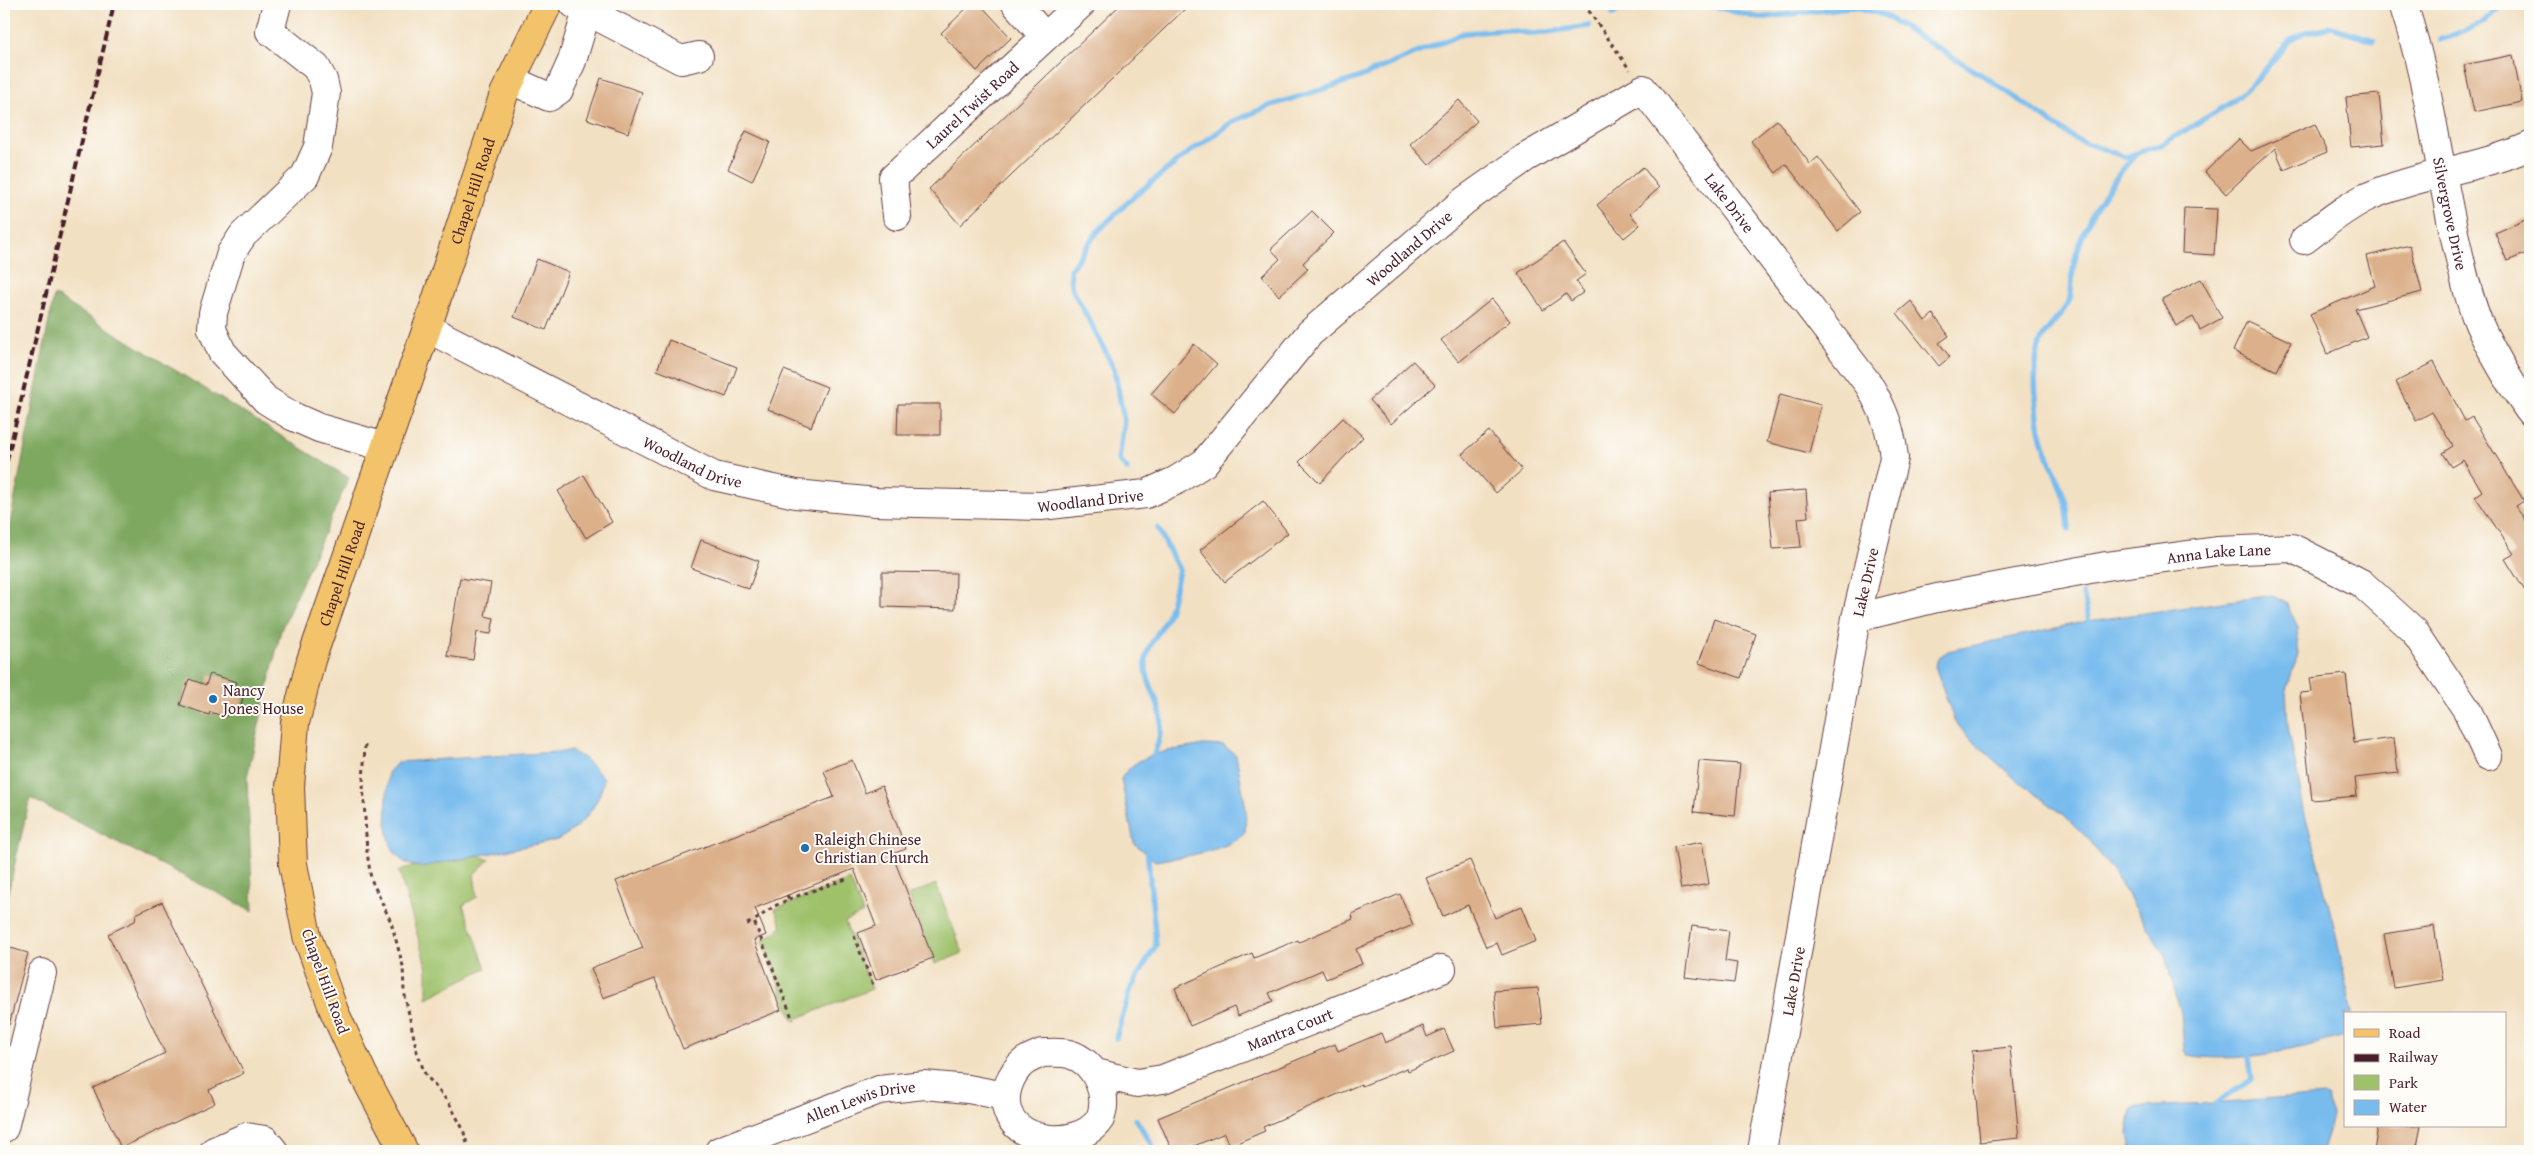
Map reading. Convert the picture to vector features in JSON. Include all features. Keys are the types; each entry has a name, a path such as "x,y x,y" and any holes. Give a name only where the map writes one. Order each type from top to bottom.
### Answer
{"main road":[{"name":"Chapel Hill Road","path":"404,1151 363,1074 334,1011 307,936 293,864 290,787 295,722 311,660 427,328 504,94 548,4"}],"street":[{"path":"277,4 270,31 316,66 324,80 326,93 318,147 305,176 243,235 231,253 213,313 212,329 222,352 266,400 292,416 319,428 385,447"},
{"path":"1016,4 1045,37"},
{"name":"Laurel Twist Road","path":"897,216 893,178 1081,4"},
{"name":"Silvergrove Drive","path":"2403,4 2424,74 2441,174 2464,280 2478,322 2494,355 2530,412"},
{"path":"511,80 550,97 559,90 572,61 581,7 681,60 699,56"},
{"name":"Woodland Drive","path":"427,328 714,476 796,494 876,502 1041,506 1146,494 1176,481 1204,463 1310,333 1464,201 1525,158 1643,89"},
{"name":"Lake Drive","path":"1643,89 1869,385 1883,411 1891,434 1894,458 1856,618 1762,1151"},
{"path":"2304,240 2334,217 2366,198 2479,164 2530,146"},
{"name":"Anna Lake Lane","path":"1856,618 1937,598 2106,566 2217,551 2292,548 2361,584 2414,631 2467,710 2488,756"},
{"name":"Mantra Court","path":"1096,1073 1137,1083 1163,1079 1442,969"},
{"path":"4,1128 42,973"},
{"path":"1042,1053 1069,1054 1084,1061 1096,1073 1104,1105 1094,1130 1077,1149 1054,1150 1037,1146 1018,1131 1010,1118 1005,1096 1011,1077 1024,1061 1042,1053"},
{"name":"Mantra Court","path":"1104,1105 1137,1083"},
{"name":"Allen Lewis Drive","path":"719,1151 879,1090 924,1085 968,1089 1005,1096"},
{"path":"214,1151 246,1137 265,1140 274,1151"}],"path":[{"path":"1584,4 1643,89"},
{"path":"365,745 363,783 367,852 371,879 391,922 403,966 404,991 417,1052 425,1074 449,1104 463,1129 469,1151"},
{"path":"748,924 788,897 849,878"},
{"path":"754,921 793,1020"},
{"path":"854,936 874,988"}],"green space":[{"path":"54,295 349,478 281,630 247,777 253,911 30,798 4,911 4,554"},
{"path":"480,856 489,860 474,874 477,897 463,905 486,968 427,998 427,969 399,871 405,868"},
{"path":"850,880 863,913 845,922 872,989 793,1020 762,941 782,927 775,909"},
{"path":"936,884 963,953 935,964 909,895"}],"water":[{"path":"2273,595 2286,603 2298,627 2298,654 2286,690 2288,726 2304,810 2335,930 2352,1012 2344,1012 2344,1036 2287,1051 2247,1057 2227,1058 2187,1055 2184,1050 2181,1013 2165,956 2114,873 2091,842 2064,815 2013,777 1966,735 1954,720 1935,666 1938,658 1948,651 2088,621"},
{"path":"1203,745 1224,746 1236,755 1246,809 1245,833 1227,845 1203,853 1155,861 1134,843 1121,779 1136,763 1146,758 1169,751"},
{"path":"572,751 585,759 604,778 602,788 588,815 566,835 557,840 421,867 407,863 397,855 391,844 387,816 388,773 398,762"},
{"path":"2323,1095 2328,1098 2332,1116 2322,1151 2131,1151 2128,1133 2132,1110 2138,1107 2214,1104"}],"building":[{"path":"971,4 980,4 1011,38 977,71 941,33"},
{"path":"1121,4 1190,4 960,225 929,189"},
{"path":"2513,55 2522,102 2474,112 2464,65"},
{"path":"601,78 642,92 628,133 587,119"},
{"path":"2379,94 2384,144 2351,147 2346,97"},
{"path":"1459,100 1477,121 1429,165 1410,144"},
{"path":"1777,120 1810,164 1818,157 1860,212 1838,231 1786,164 1776,173 1751,141"},
{"path":"2315,124 2327,152 2284,170 2275,148 2226,194 2205,172 2239,139 2251,151"},
{"path":"746,131 770,142 752,181 728,169"},
{"path":"1643,167 1659,188 1630,214 1640,225 1624,238 1597,205"},
{"path":"2184,208 2217,209 2214,255 2182,253"},
{"path":"1312,211 1334,233 1303,263 1308,269 1279,296 1262,276 1280,259 1271,249"},
{"path":"2530,218 2530,252 2507,261 2495,233"},
{"path":"1563,242 1586,274 1576,281 1584,292 1571,301 1566,294 1543,310 1518,273"},
{"path":"2410,245 2422,292 2355,309 2367,337 2327,354 2310,314 2375,286 2367,256"},
{"path":"537,259 569,272 546,330 514,317"},
{"path":"2201,279 2222,318 2200,330 2193,317 2176,326 2162,299"},
{"path":"1492,299 1510,321 1459,362 1441,340"},
{"path":"1911,301 1925,321 1933,314 1949,336 1939,343 1950,357 1939,366 1897,313"},
{"path":"2247,321 2291,342 2277,371 2233,351"},
{"path":"669,340 737,367 726,397 657,370"},
{"path":"1194,344 1217,364 1175,414 1151,394"},
{"path":"1413,361 1435,385 1391,424 1370,400"},
{"path":"2434,362 2465,421 2472,417 2524,501 2516,506 2530,527 2530,599 2505,559 2514,554 2475,496 2482,491 2463,460 2451,467 2442,453 2453,446 2432,412 2416,421 2396,382"},
{"path":"784,370 827,387 811,427 768,409"},
{"path":"1780,394 1821,405 1809,453 1767,442"},
{"path":"898,404 940,404 940,435 897,435"},
{"path":"1343,418 1363,437 1320,483 1299,462"},
{"path":"1489,431 1522,470 1496,493 1462,454"},
{"path":"584,475 612,522 586,538 558,491"},
{"path":"1806,490 1808,517 1798,518 1801,547 1773,549 1768,493"},
{"path":"1263,501 1288,533 1225,582 1200,550"},
{"path":"701,540 759,561 749,589 691,568"},
{"path":"882,572 956,573 955,609 882,607"},
{"path":"460,578 491,583 485,616 494,618 491,634 477,632 473,660 447,656"},
{"path":"1714,619 1756,634 1741,678 1699,663"},
{"name":"Nancy Jones House","path":"210,674 237,682 234,691 244,693 240,710 229,707 226,717 210,712 209,715 180,705 189,679 206,685"},
{"path":"2346,674 2354,743 2394,738 2398,773 2355,778 2357,796 2312,800 2300,693 2312,692 2310,678"},
{"path":"852,760 865,793 882,786 906,849 892,854 933,958 876,980 858,933 876,926 854,869 755,908 766,935 754,940 781,1010 683,1049 655,979 603,998 591,968 643,948 616,881 834,797 824,771"},
{"path":"1699,761 1740,764 1735,816 1694,812"},
{"path":"1702,842 1709,884 1681,889 1674,847"},
{"path":"1470,860 1495,918 1522,906 1536,941 1502,955 1497,943 1486,947 1468,905 1443,916 1426,878"},
{"path":"1400,894 1413,925 1356,949 1362,964 1326,979 1322,970 1269,993 1273,1001 1238,1016 1234,1007 1190,1026 1175,988 1252,953 1254,958 1298,940 1299,942 1353,919 1352,914"},
{"path":"162,902 244,1073 209,1090 215,1103 121,1148 93,1088 165,1053 108,934 135,921 136,914"},
{"path":"1692,926 1729,931 1725,961 1737,963 1734,983 1685,977"},
{"path":"2434,926 2443,980 2394,988 2384,934"},
{"path":"4,946 28,953 9,1025 4,1024"},
{"path":"1538,988 1542,1024 1497,1028 1494,991"},
{"path":"1423,1026 1427,1037 1444,1029 1454,1051 1408,1071 1407,1068 1362,1086 1361,1084 1263,1127 1265,1131 1230,1146 1225,1133 1182,1151 1172,1151 1158,1118 1335,1044 1338,1051 1381,1033 1385,1043"},
{"path":"2010,1047 2019,1138 1980,1142 1972,1051"},
{"path":"2378,1128 2421,1128 2416,1151 2374,1151"}],"waterway":[{"path":"1613,14 1630,4"},
{"path":"1705,4 1759,18 1849,7 1861,8 1884,15 1990,80 2075,139 2125,157 2161,145 2232,102 2254,83 2290,40 2305,32 2331,27 2374,40"},
{"path":"2441,40 2482,23 2503,4"},
{"path":"1127,469 1119,460 1124,421 1114,369 1071,287 1070,270 1098,231 1132,198 1184,156 1234,121 1269,106 1358,78 1464,33 1507,30 1534,34 1589,26"},
{"path":"2069,530 2066,504 2046,451 2040,428 2035,386 2036,364 2040,343 2044,335 2069,301 2078,247 2090,219 2106,192 2135,155"},
{"path":"1152,762 1159,740 1161,717 1147,673 1146,658 1150,646 1168,614 1179,570 1158,528"},
{"path":"2083,594 2090,627"},
{"path":"1116,1038 1131,988 1156,945 1147,847"},
{"path":"2216,1110 2215,1104 2252,1079 2248,1050"},
{"path":"1136,1120 1155,1151"}],"railway":[{"path":"4,473 114,4"}],"place":[{"name":"Nancy Jones House","path":"213,699"},
{"name":"Raleigh Chinese Christian Church","path":"805,848"}]}
